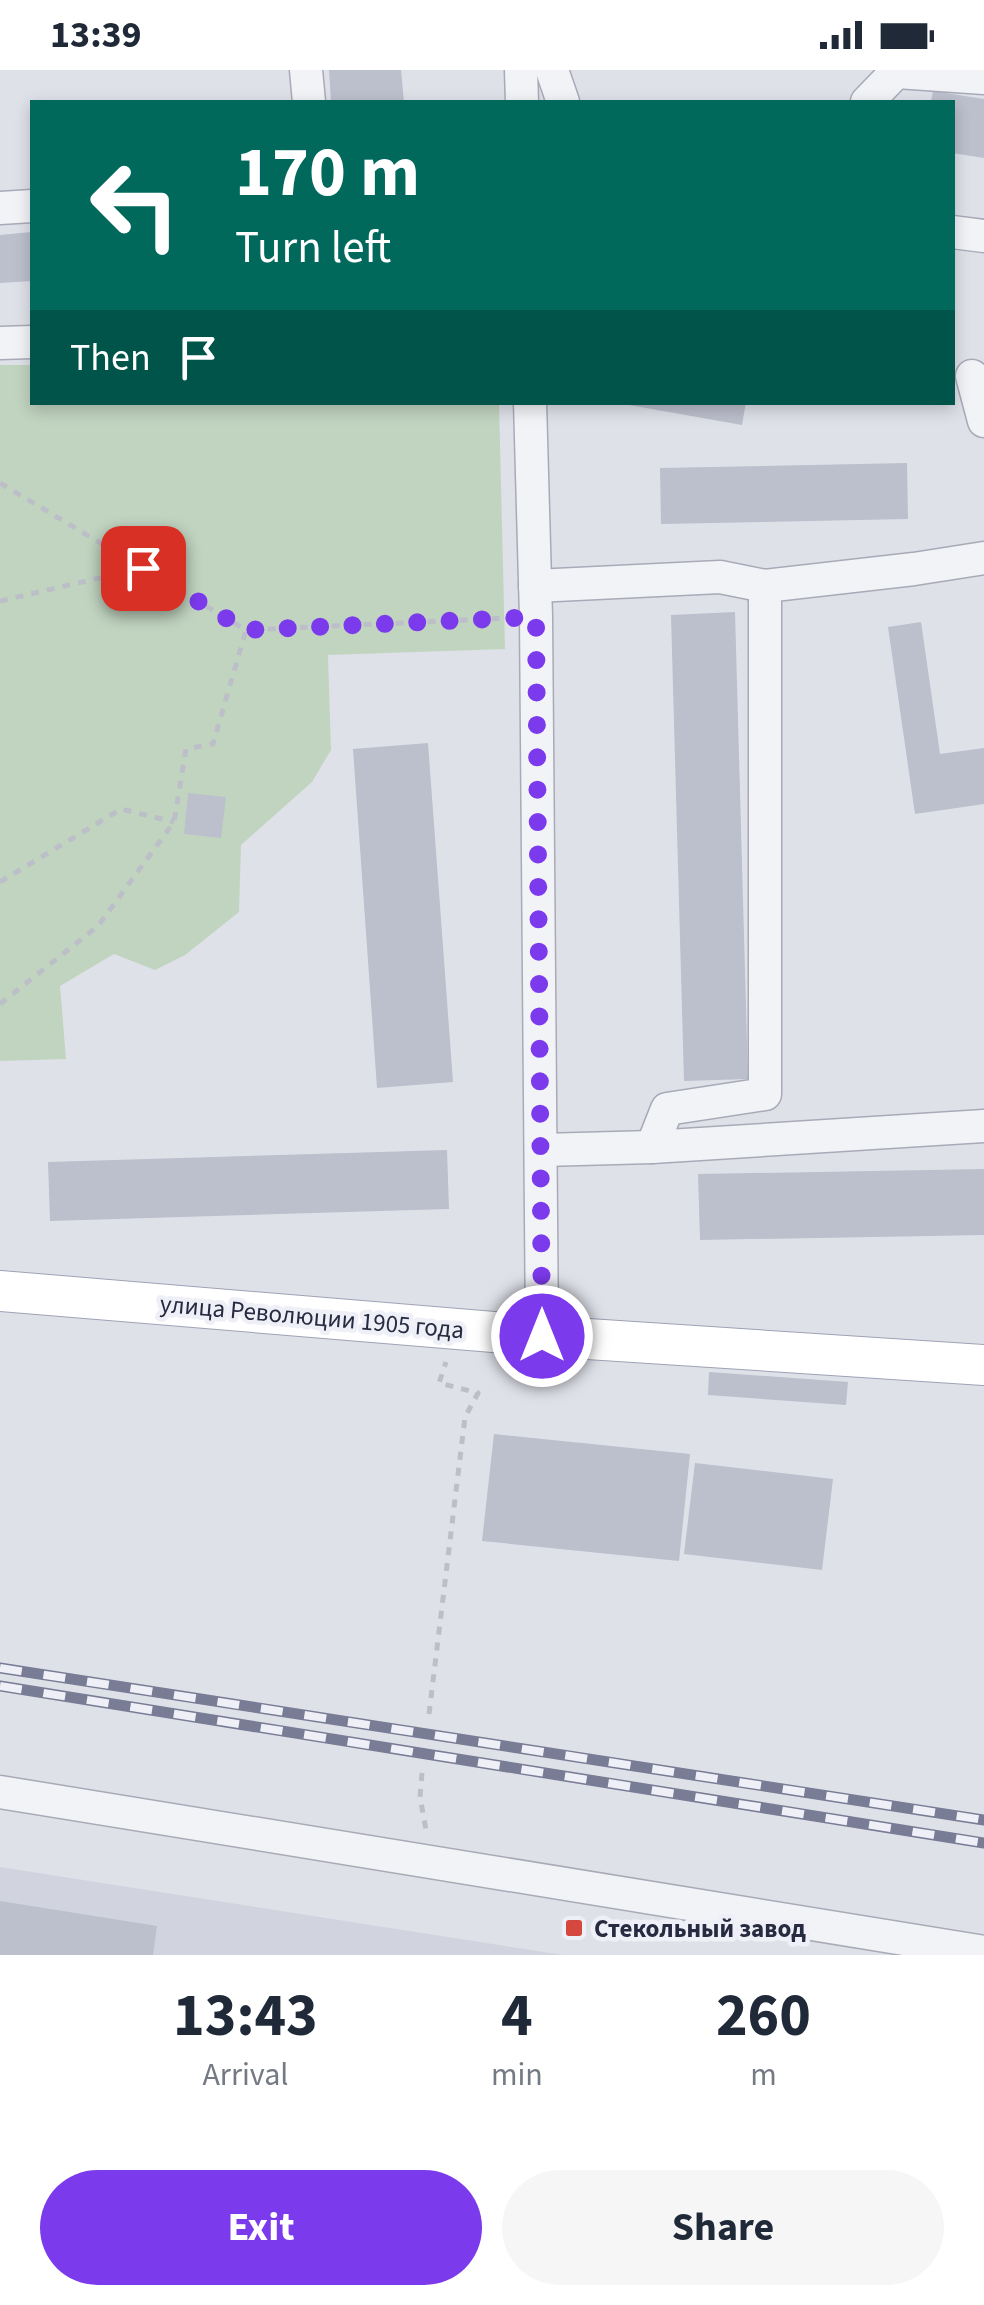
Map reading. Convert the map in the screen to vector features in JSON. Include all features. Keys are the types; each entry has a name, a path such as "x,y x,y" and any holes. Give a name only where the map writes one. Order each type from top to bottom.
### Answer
{"main road":[{"name":"улица Революции 1905 года","path":"0,1292 542,1336 984,1364"}],"street":[{"path":"306,70 309,100"},
{"path":"522,70 522,100"},
{"path":"552,70 562,100"},
{"path":"869,100 898,71 984,78"},
{"path":"0,208 30,206"},
{"path":"955,232 984,236"},
{"path":"0,343 30,342"},
{"path":"970,371 984,421"},
{"path":"530,405 536,602 542,1336"},
{"path":"536,602 720,578 765,586 914,570 984,558"},
{"path":"652,1147 666,1109 765,1094 765,586"},
{"path":"542,1150 984,1126"},
{"path":"0,1792 984,1952"}],"path":[{"path":"0,483 246,630 536,602"},
{"path":"0,600 143,568"},
{"path":"0,1004 98,926 174,822 186,749 213,744 246,630"},
{"path":"0,882 121,809 174,822"},
{"path":"429,1714 466,1417 478,1393 439,1383 446,1362"},
{"path":"422,1773 420,1797 426,1830"}],"shaded area":[{"path":"0,1867 563,1955 0,1955"}],"green space":[{"path":"0,365 30,365 30,405 499,405 505,649 328,655 331,750 312,782 241,845 239,912 185,955 155,970 114,954 60,986 66,1059 0,1061"}],"building":[{"path":"329,70 401,70 404,100 331,100"},
{"path":"933,91 984,99 984,158 955,153 955,100 931,100"},
{"path":"30,232 30,281 0,283 0,235"},
{"path":"629,405 745,405 742,425"},
{"path":"907,463 908,519 661,524 660,468"},
{"path":"735,612 748,1079 684,1081 671,615"},
{"path":"921,622 940,754 984,748 984,804 915,814 888,627"},
{"path":"428,743 453,1082 377,1088 353,749"},
{"path":"188,793 226,797 221,838 184,834"},
{"path":"447,1150 449,1209 50,1221 48,1162"},
{"path":"984,1169 984,1235 700,1240 698,1174"},
{"path":"709,1372 848,1382 846,1405 708,1395"},
{"path":"494,1434 690,1454 679,1561 482,1541"},
{"path":"695,1463 833,1479 822,1570 684,1554"},
{"path":"0,1901 157,1926 153,1955 0,1955"}],"railway":[{"path":"0,1668 984,1820"},
{"path":"0,1686 984,1843"}],"place":[{"name":"Стекольный завод","path":"574,1928"}],"route":[{"path":"143,568 246,630 536,617 542,1336"}]}
